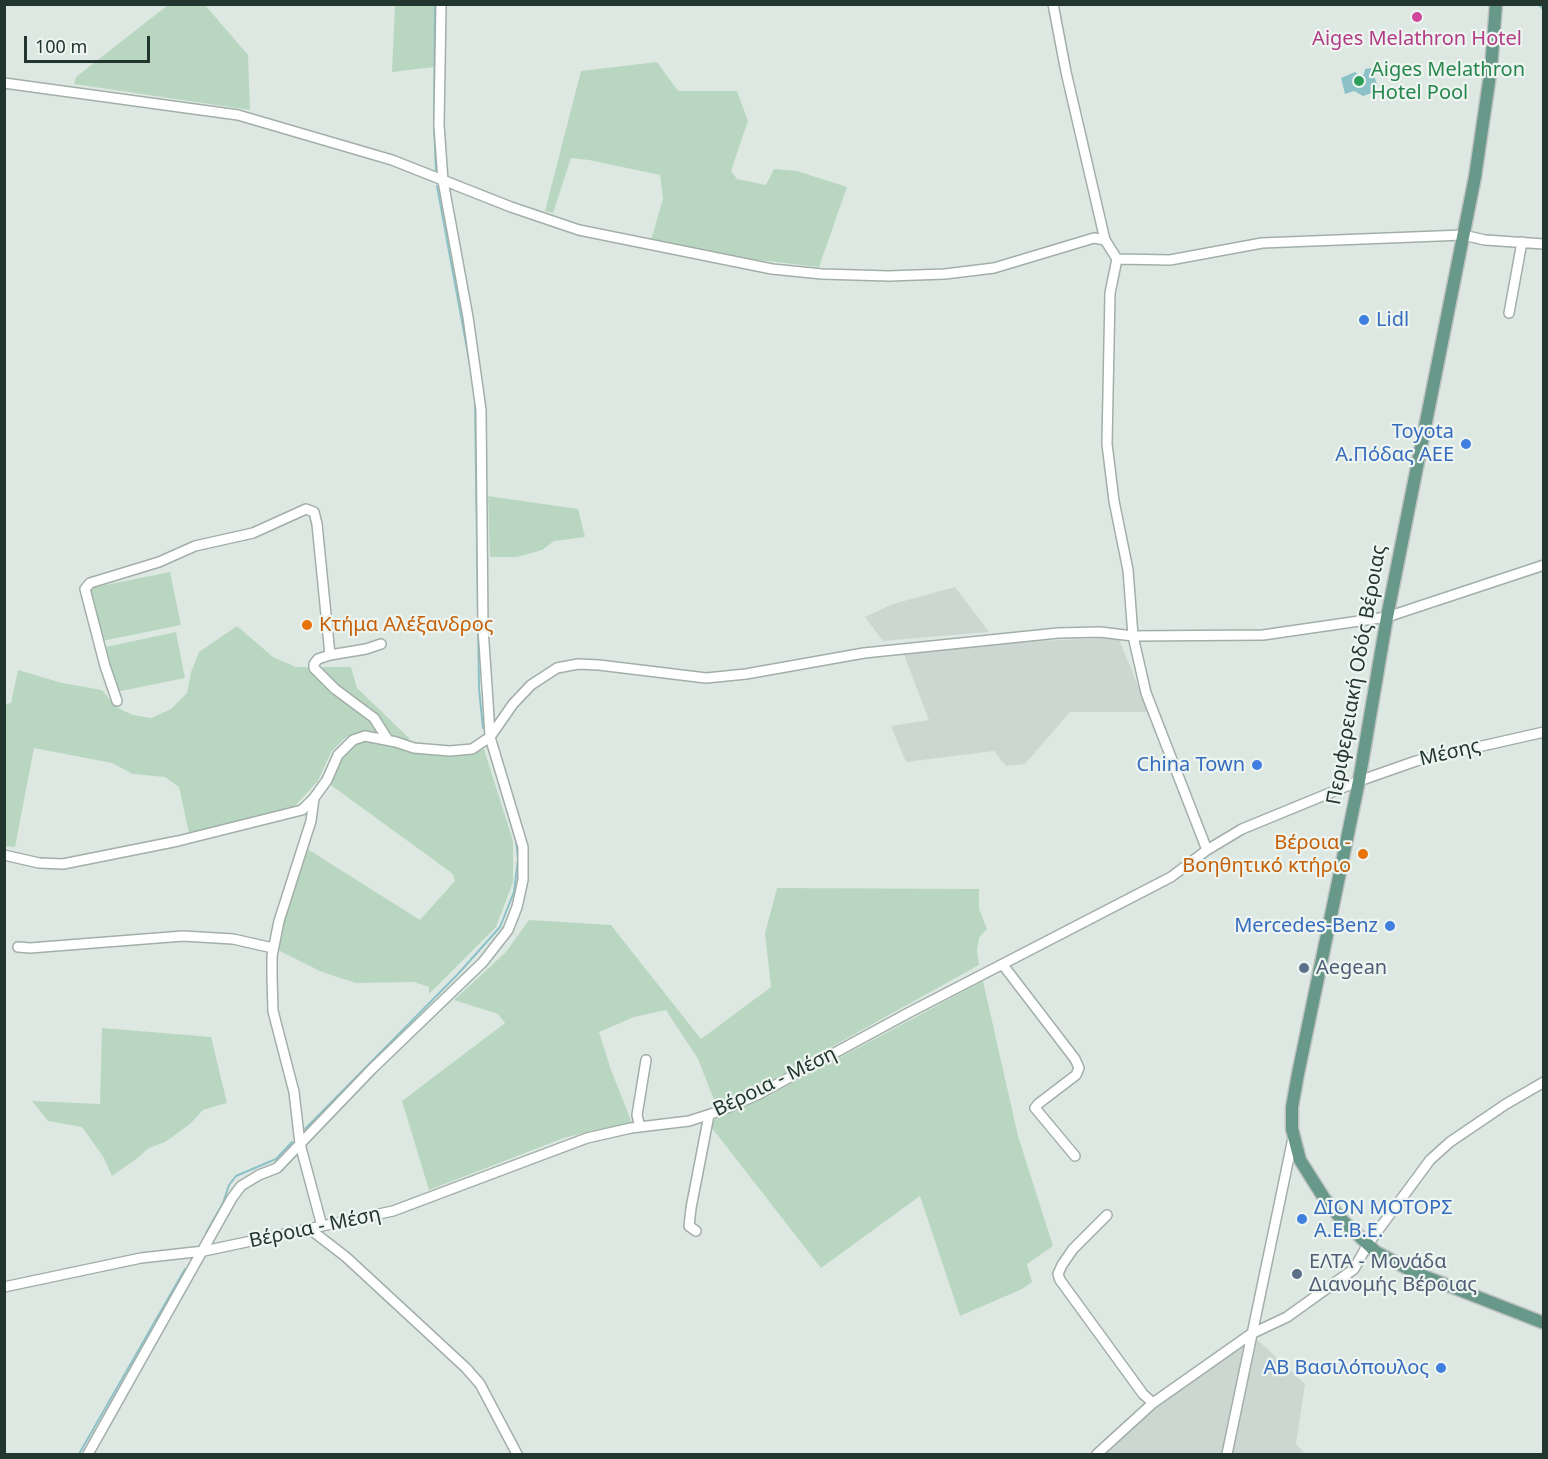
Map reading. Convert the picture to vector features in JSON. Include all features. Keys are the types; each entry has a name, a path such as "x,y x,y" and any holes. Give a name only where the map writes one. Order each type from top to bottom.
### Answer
{"main road":[{"name":"Περιφερειακή Οδός Βέροιας","path":"1496,4 1495,33 1475,177 1387,617 1359,781 1294,1096 1293,1138 1300,1160 1324,1198 1341,1219 1376,1252 1416,1273 1544,1323"}],"street":[{"path":"88,1455 232,1198 241,1186 277,1168 371,1070 483,962 508,930 517,907 523,879 523,848 490,737 483,628 481,410 468,317 443,181 439,125 441,4"},
{"path":"1053,4 1104,240 1117,259 1110,293 1107,444 1114,501 1128,570 1133,636 1146,693 1208,850"},
{"path":"4,83 238,115 392,160 579,230 741,264 814,273 889,276 945,274 994,268 1094,238 1104,240"},
{"path":"1117,259 1170,260 1262,243 1463,235 1485,240 1544,244"},
{"path":"1509,313 1522,242"},
{"path":"117,701 105,666 86,589 90,583 159,562 195,546 253,533 306,509 314,512 317,524 330,655"},
{"path":"4,855 39,863 63,864 84,861 178,842 302,810 327,780 338,754 353,740 365,736 414,748 450,751 472,748 490,737 513,704 531,686 557,668 578,664 706,678 746,674 856,654 1079,632 1133,636 1263,635 1387,617 1544,564"},
{"path":"381,644 330,655 315,661 314,668 335,689 374,718 388,740"},
{"name":"Μέσης","path":"1359,781 1416,761 1544,732"},
{"name":"Βέροια - Μέση","path":"4,1287 141,1258 204,1251 311,1230 403,1208 587,1138 640,1127 689,1121 709,1115 759,1094 910,1012 1171,877 1242,829 1359,781"},
{"path":"314,798 311,821 279,921 273,948 273,1011 294,1092 300,1144 322,1226"},
{"path":"18,947 183,936 233,939 273,948"},
{"path":"1003,965 1075,1059 1078,1068 1076,1075 1035,1108 1075,1155"},
{"path":"640,1127 637,1115 646,1060"},
{"path":"1097,1455 1153,1403 1251,1334 1287,1317 1354,1269 1368,1244 1430,1160 1450,1142 1506,1104 1544,1082"},
{"path":"696,1231 690,1226 691,1208 709,1115"},
{"path":"1227,1455 1293,1138"},
{"path":"1107,1215 1073,1249 1058,1274 1060,1280 1143,1394 1153,1403"},
{"path":"311,1230 346,1257 466,1368 480,1384 517,1455"}],"shaded area":[{"path":"955,587 989,632 883,641 865,617 893,604"},
{"path":"1118,637 1149,712 1070,712 1025,764 1006,766 994,751 906,762 891,726 929,720 903,652 945,646"},
{"path":"1248,1331 1305,1384 1296,1444 1305,1454 1092,1454 1144,1403"}],"green space":[{"path":"168,5 205,5 248,55 250,110 74,84 76,77"},
{"path":"395,5 435,5 434,67 392,72"},
{"path":"657,62 678,91 737,91 748,121 731,171 737,179 766,185 774,169 797,171 847,187 819,267 741,258 651,240 663,199 660,175 589,160 571,158 553,213 545,211 581,71"},
{"path":"488,496 578,509 585,537 554,541 542,550 517,557 490,557"},
{"path":"170,572 181,625 102,641 90,588"},
{"path":"237,626 273,657 296,667 351,667 357,688 410,739 405,741 367,732 352,735 345,738 331,752 318,781 294,807 189,833 179,787 165,777 133,774 112,763 34,748 15,847 5,846 4,704 11,703 18,670 62,683 102,690 116,707 133,715 151,718 171,709 187,693 191,672 199,652"},
{"path":"176,632 185,678 116,692 106,647"},
{"path":"364,739 472,752 484,749 513,841 513,882 496,927 429,994 429,987 414,982 356,983 322,972 276,949 306,848 420,920 455,881 453,874 328,783 340,757 354,743"},
{"path":"777,888 979,889 979,909 987,929 979,938 977,951 979,965 770,1081 716,1105 698,1059 666,1010 634,1017 599,1032 632,1123 564,1138 429,1190 402,1101 505,1023 498,1014 454,1000 506,952 529,920 611,925 701,1039 771,987 765,933"},
{"path":"983,981 1018,1136 1053,1246 1027,1264 1032,1282 1022,1289 960,1316 920,1196 821,1268 712,1128 714,1120 770,1095"},
{"path":"102,1028 211,1037 227,1103 203,1110 190,1124 165,1142 149,1148 112,1176 104,1158 82,1127 48,1121 32,1101 100,1104"}],"water":[{"name":"Aiges Melathron Hotel Pool","path":"1371,68 1377,84 1372,93 1363,96 1354,91 1345,94 1341,78 1355,72 1360,76 1364,74 1365,69"}],"waterway":[{"path":"435,4 436,171"},
{"path":"1538,4 1544,10"},
{"path":"437,186 470,365"},
{"path":"475,401 479,689 483,728"},
{"path":"305,1129 458,974 500,927 514,892 518,859 516,840 488,747"},
{"path":"206,1233 223,1203 229,1185 236,1176 276,1159 292,1142"},
{"path":"79,1454 185,1269"}],"place":[{"name":"Aiges Melathron Hotel","path":"1417,17"},
{"name":"Aiges Melathron Hotel Pool","path":"1359,81"},
{"name":"Lidl","path":"1364,320"},
{"name":"Toyota Α.Πόδας ΑΕΕ","path":"1466,444"},
{"name":"Κτήμα Αλέξανδρος","path":"307,625"},
{"name":"China Town","path":"1257,765"},
{"name":"Βέροια - Βοηθητικό κτήριο","path":"1363,854"},
{"name":"Mercedes-Benz","path":"1390,926"},
{"name":"Aegean","path":"1304,968"},
{"name":"ΔΙΟΝ ΜΟΤΟΡΣ Α.Ε.Β.Ε.","path":"1302,1219"},
{"name":"ΕΛΤΑ - Μονάδα Διανομής Βέροιας","path":"1297,1274"},
{"name":"ΑΒ Βασιλόπουλος","path":"1441,1368"}]}
